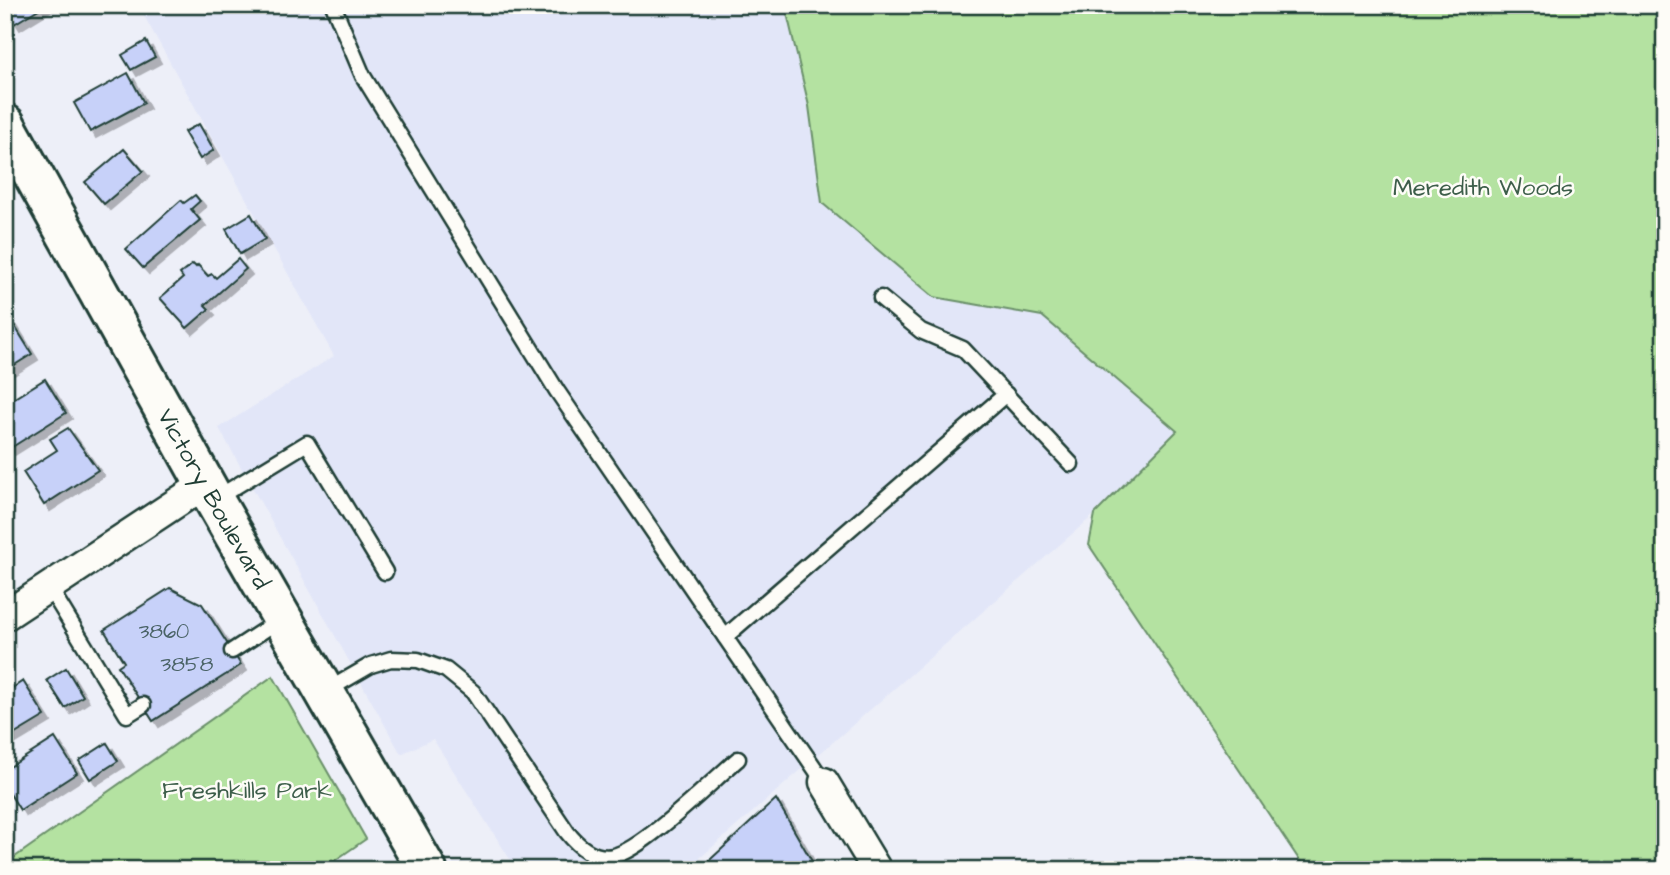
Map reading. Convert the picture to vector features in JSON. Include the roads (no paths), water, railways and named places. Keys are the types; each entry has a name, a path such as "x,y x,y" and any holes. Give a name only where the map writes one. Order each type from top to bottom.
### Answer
{"main road":[{"name":"Victory Boulevard","path":"5,124 209,492 428,870"}],"street":[{"path":"5,616 209,492"},
{"path":"824,782 877,870"}],"lane":[{"path":"333,5 363,76 542,368 824,782"},
{"path":"881,298 921,331 963,349 1071,464"},
{"path":"725,637 1006,394"},
{"path":"209,492 307,443 385,572"},
{"path":"49,587 127,715 143,705"},
{"path":"232,651 283,618"},
{"path":"325,692 371,665 391,659 418,660 446,670 473,692 567,832 580,847 596,855 612,856 648,837 738,759"}],"park label":[{"name":"Meredith Woods","path":"1483,187"},
{"name":"Freshkills Park","path":"247,790"}]}
